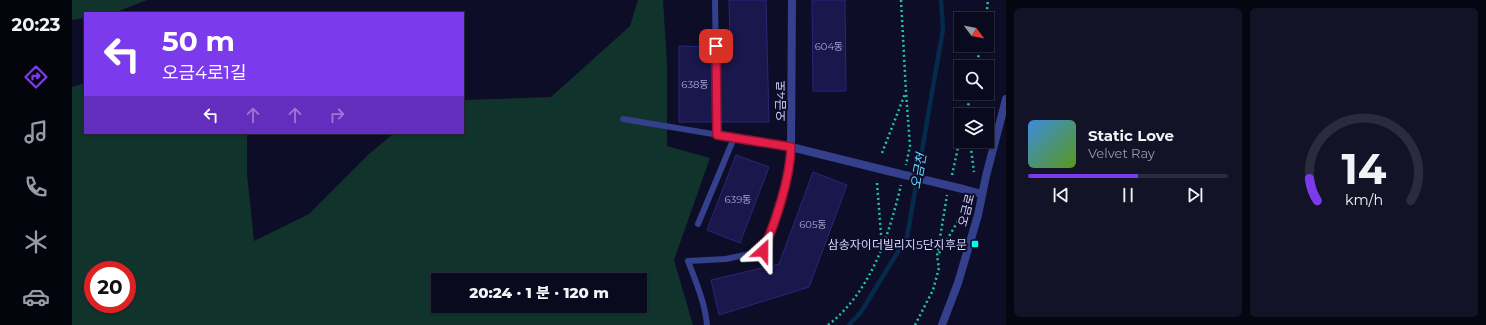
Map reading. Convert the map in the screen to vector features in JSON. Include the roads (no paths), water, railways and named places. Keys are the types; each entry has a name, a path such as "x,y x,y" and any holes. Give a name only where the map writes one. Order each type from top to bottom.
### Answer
{"street":[{"name":"오금4로","path":"791,147 792,0"},
{"name":"오금로","path":"942,325 958,283 978,214 1006,99"},
{"path":"791,147 982,194"}],"lane":[{"path":"715,0 717,135"},
{"path":"623,119 791,147 791,160 774,225 763,251 726,259 688,261 698,287 707,325"},
{"path":"698,224 734,138"}],"waterway":[{"name":"오금천","path":"849,325 861,312 907,237 943,29 941,0"}],"place":[{"name":"삼송자이더빌리지5단지후문","path":"975,244"}]}
